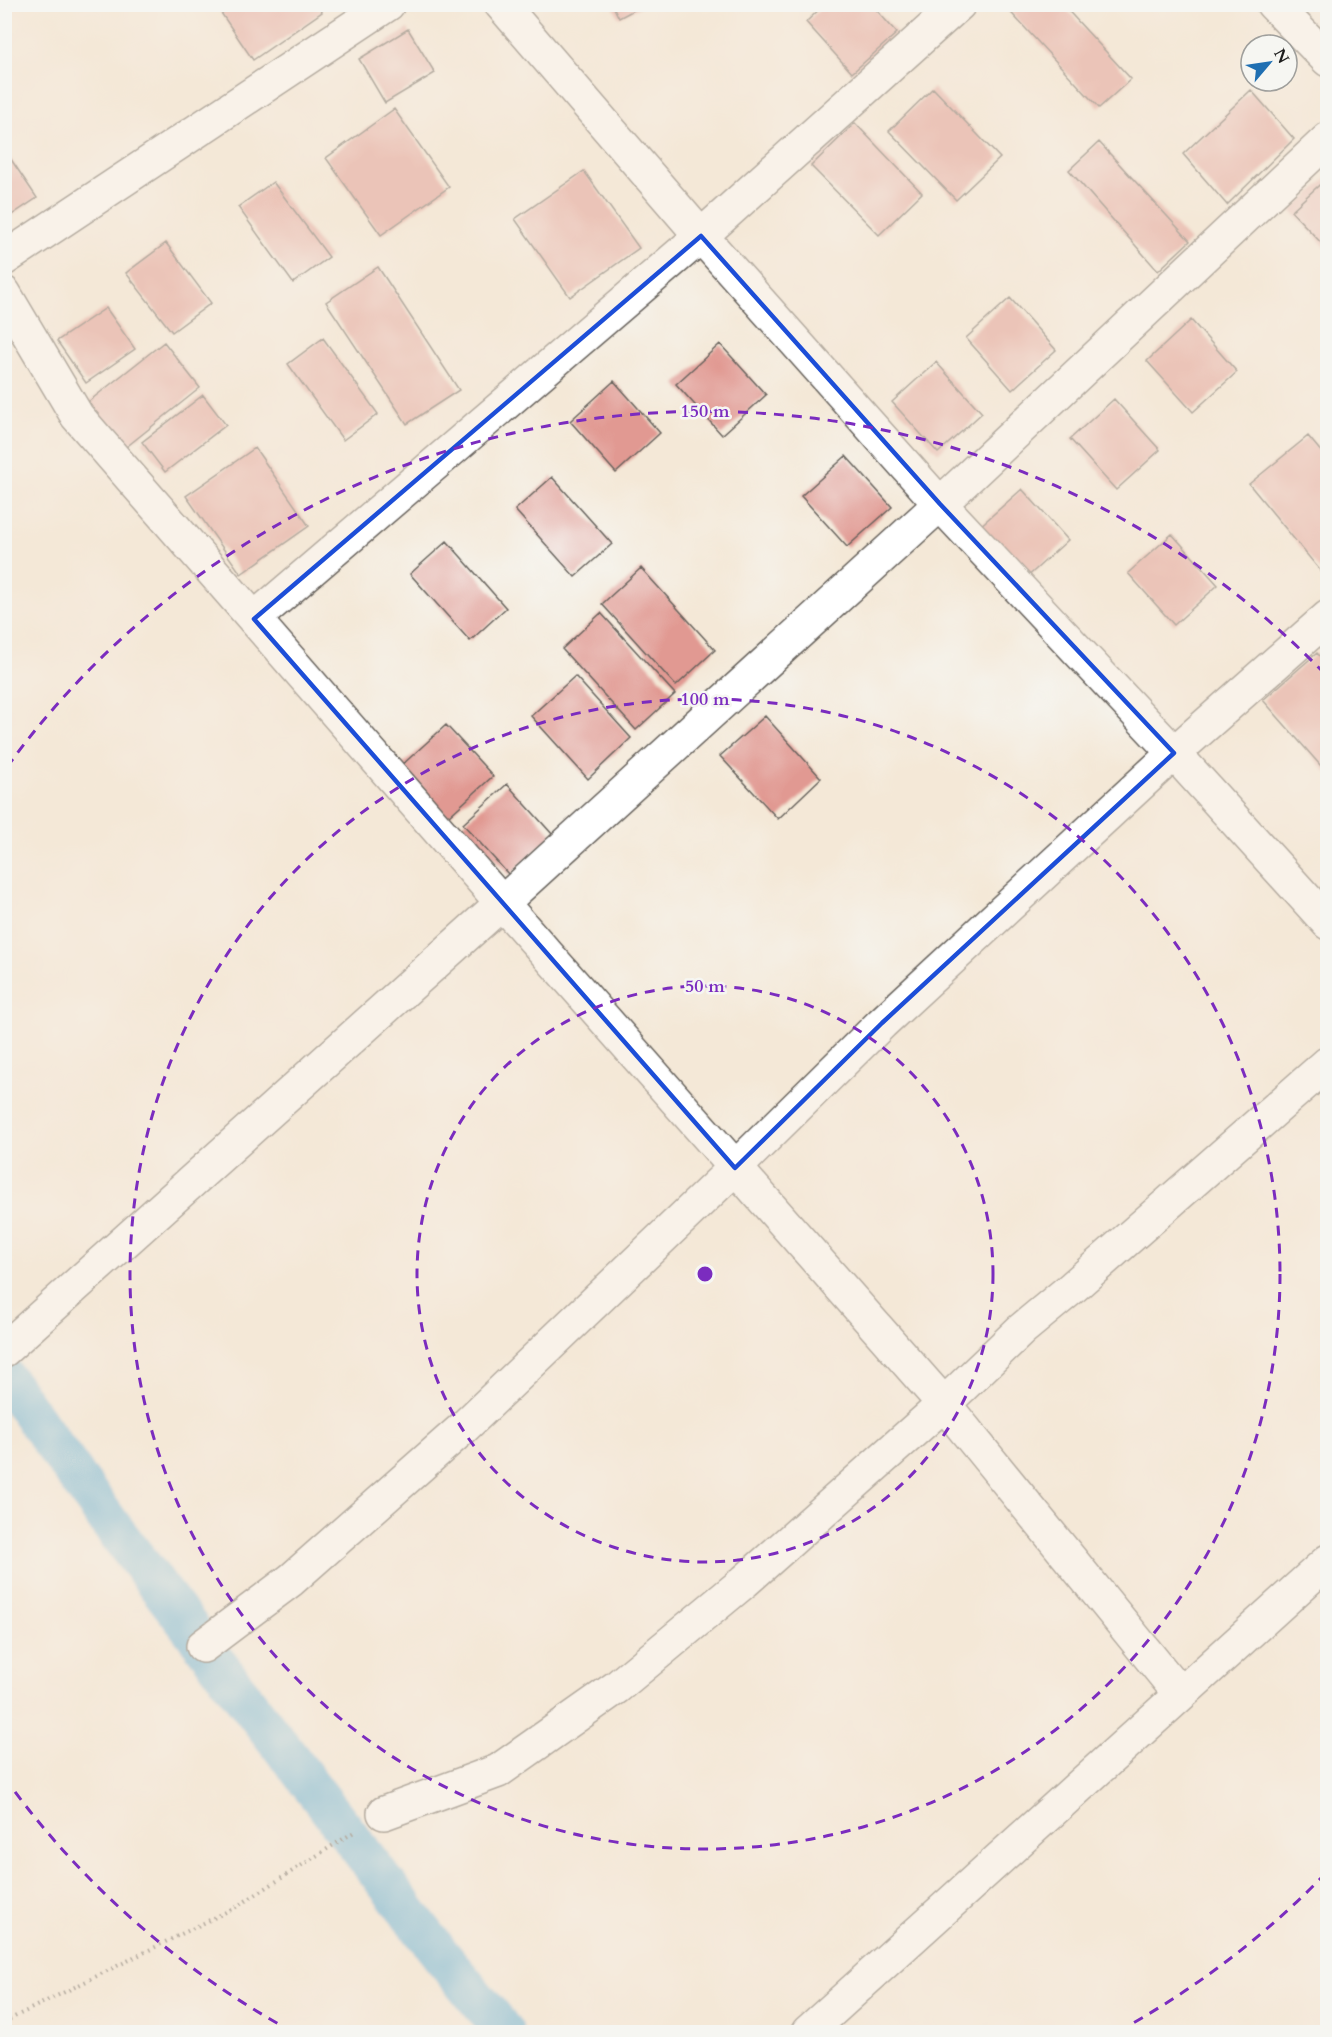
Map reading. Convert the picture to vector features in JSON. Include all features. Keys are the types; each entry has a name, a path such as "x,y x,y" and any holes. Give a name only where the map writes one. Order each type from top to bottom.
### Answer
{"street":[{"path":"4,259 388,4"},
{"path":"501,4 701,236 940,504 1174,753 1328,923"},
{"path":"254,619 701,236 959,4"},
{"path":"1273,4 1328,60"},
{"path":"4,1350 502,903 940,504 1328,139"},
{"path":"4,293 77,416 944,1404 1180,1694"},
{"path":"203,1646 291,1580 463,1428 735,1168 882,1023 1174,753 1328,617"},
{"path":"384,1813 498,1771 617,1687 745,1581 944,1404 1021,1330 1328,1063"},
{"path":"808,2032 1328,1561"}],"path":[{"path":"4,2022 236,1907 333,1846"}],"highlighted area":[{"path":"701,236 940,504 1174,753 882,1023 735,1168 254,619"}],"building":[{"path":"215,4 317,4 322,12 253,60"},
{"path":"612,4 645,4 619,18"},
{"path":"825,4 871,4 897,33 852,73 806,22"},
{"path":"1003,4 1062,4 1131,79 1099,108"},
{"path":"408,29 435,73 385,103 359,59"},
{"path":"933,88 1000,158 956,200 889,131"},
{"path":"1248,93 1254,93 1294,139 1227,205 1183,154"},
{"path":"394,109 449,187 381,235 326,158"},
{"path":"855,123 922,193 879,235 811,166"},
{"path":"1099,142 1190,241 1158,271 1069,170"},
{"path":"4,149 37,198 4,220"},
{"path":"584,171 639,248 570,297 515,219"},
{"path":"1328,177 1328,250 1291,211"},
{"path":"273,182 329,257 293,283 238,207"},
{"path":"166,243 211,303 172,332 126,273"},
{"path":"378,267 459,390 407,424 326,302"},
{"path":"1010,298 1056,350 1012,390 966,338"},
{"path":"106,308 135,349 86,383 57,341"},
{"path":"1191,320 1237,372 1193,412 1147,361"},
{"path":"323,338 378,414 343,440 288,364"},
{"path":"164,342 200,388 120,452 83,406"},
{"path":"720,344 766,395 722,435 676,384"},
{"path":"936,362 982,413 938,453 892,402"},
{"path":"614,381 660,433 616,473 570,421"},
{"path":"203,395 226,425 165,472 142,442"},
{"path":"1114,399 1160,450 1116,490 1070,439"},
{"path":"1308,436 1328,460 1328,570 1323,574 1249,484"},
{"path":"255,448 309,526 241,574 186,496"},
{"path":"846,456 892,507 847,547 801,496"},
{"path":"552,477 612,544 575,577 515,510"},
{"path":"1022,489 1068,540 1024,580 978,528"},
{"path":"1172,534 1218,585 1174,625 1128,573"},
{"path":"447,541 506,608 470,641 410,574"},
{"path":"641,568 715,650 676,686 602,604"},
{"path":"601,613 675,694 636,730 562,649"},
{"path":"1317,653 1328,665 1328,774 1263,700"},
{"path":"575,676 631,738 588,779 531,716"},
{"path":"765,716 821,778 778,819 720,756"},
{"path":"446,725 493,776 448,817 402,765"},
{"path":"507,784 553,835 509,875 463,824"}],"waterway":[{"path":"4,1376 111,1525 441,1955 504,2032"}]}
